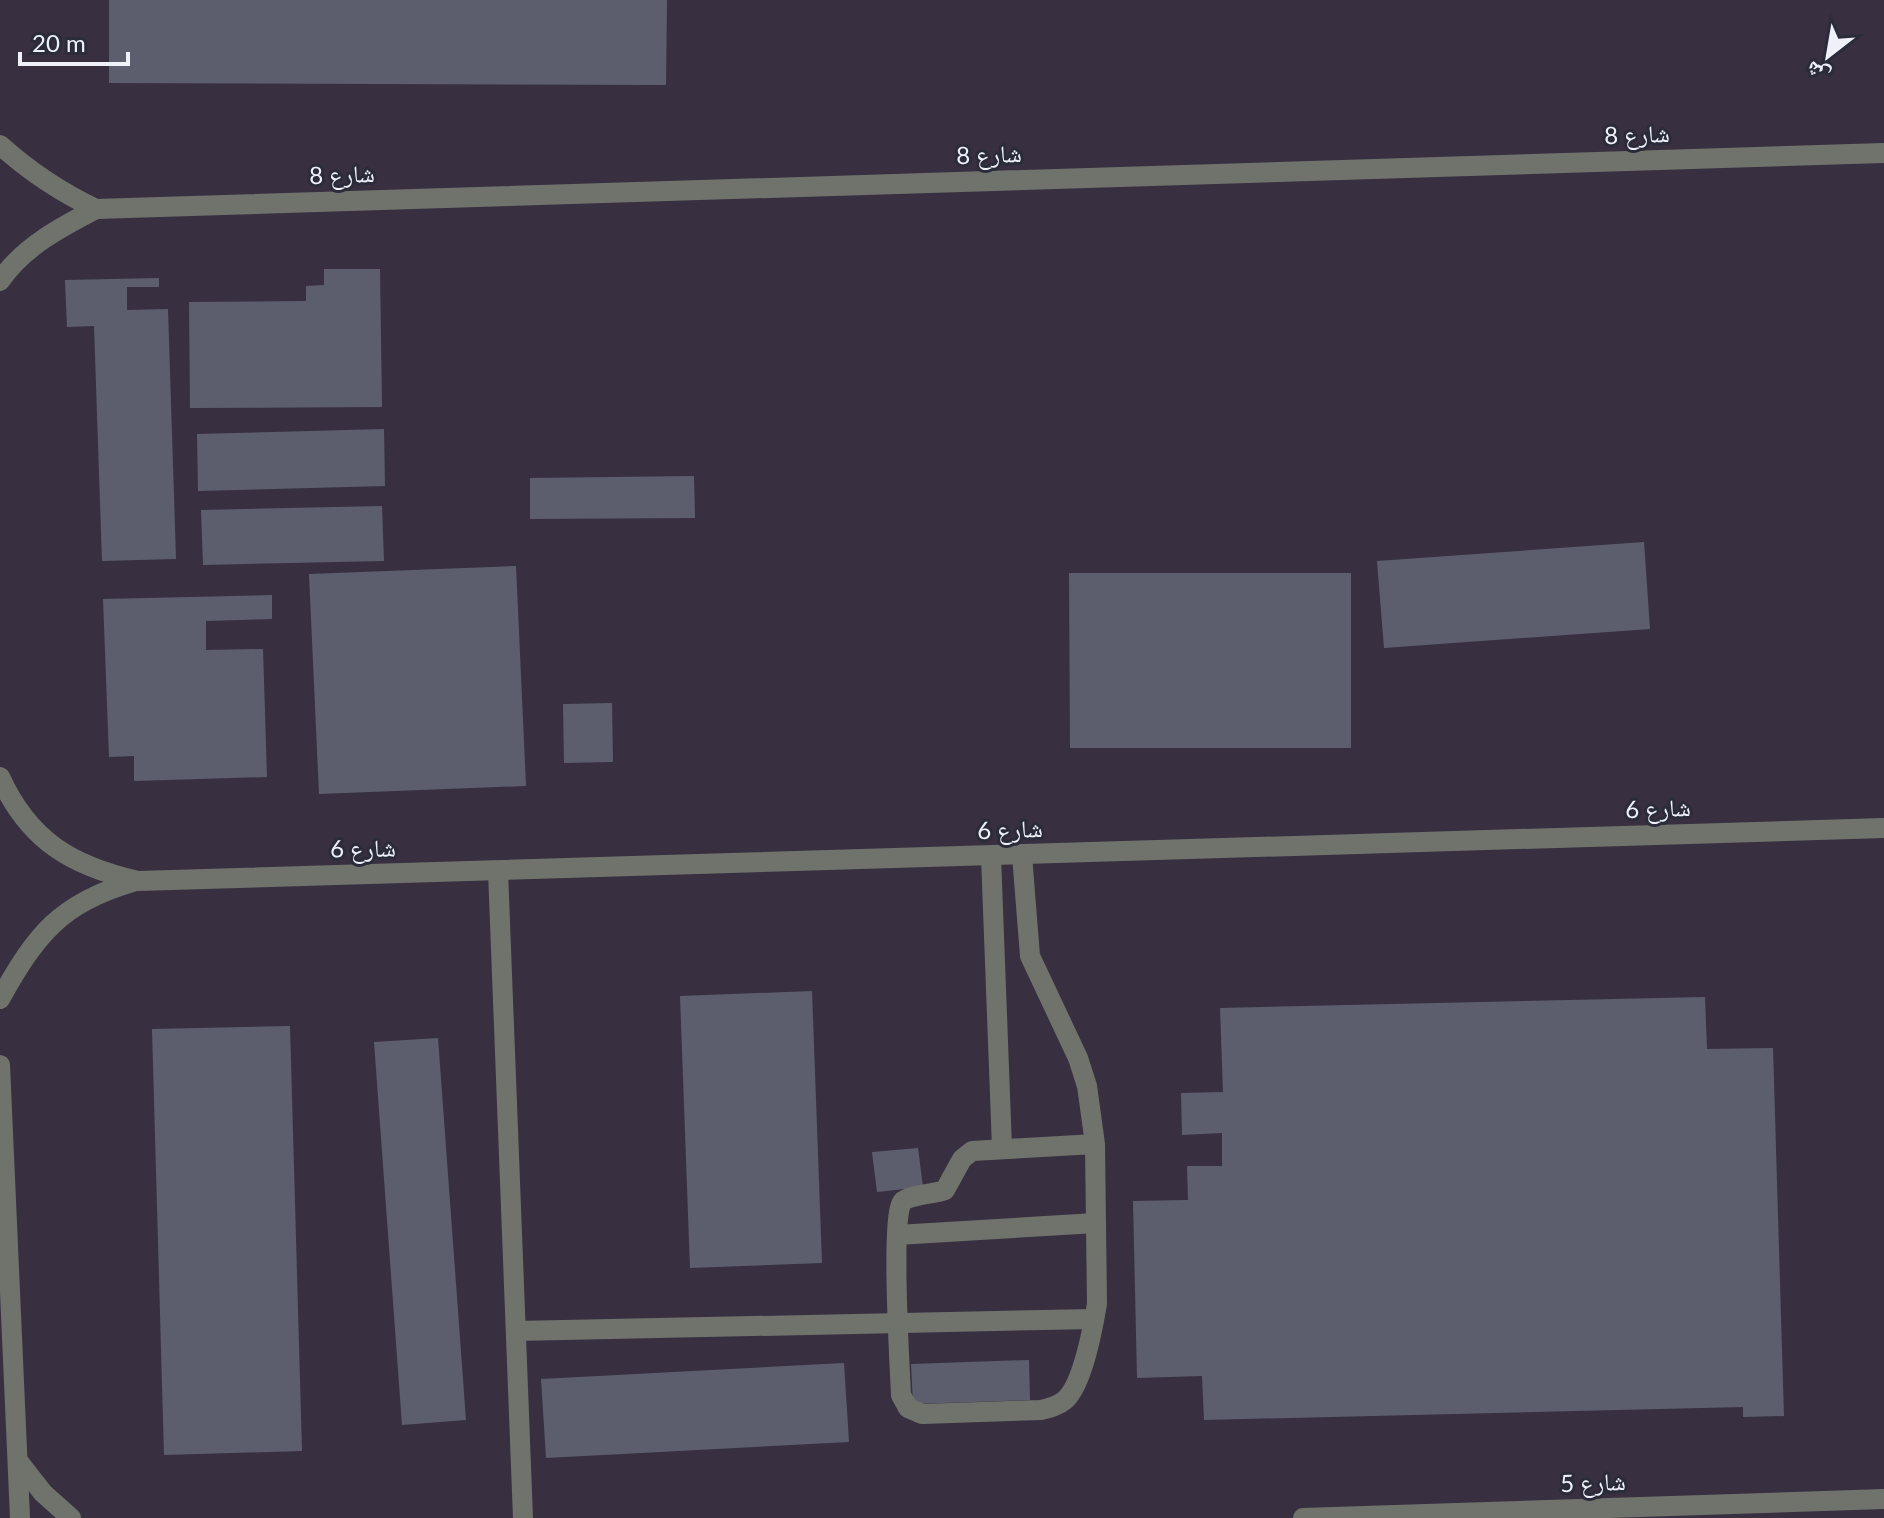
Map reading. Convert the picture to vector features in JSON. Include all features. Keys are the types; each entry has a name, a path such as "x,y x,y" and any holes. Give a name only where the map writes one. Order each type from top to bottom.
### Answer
{"street":[{"name":"شارع 8","path":"0,145 28,170 60,192 96,209"},
{"name":"شارع 8","path":"0,281 32,248 63,226 96,209 1884,153"},
{"name":"شارع 6","path":"0,777 10,799 34,830 64,854 99,872 138,881"},
{"name":"شارع 6","path":"0,999 40,935 71,908 102,891 138,881 1884,828"},
{"path":"1022,855 1030,956 1083,1073 1095,1144 1094,1319 1072,1392 1064,1402 1053,1408 922,1414 908,1408 901,1395 897,1322 897,1214 903,1201 945,1190 962,1159 972,1151 1095,1144"},
{"path":"991,856 1002,1148"},
{"path":"498,871 523,1518"},
{"path":"0,1065 20,1518"},
{"path":"897,1235 1096,1223"},
{"path":"516,1331 1094,1319"},
{"path":"18,1461 43,1493 71,1518"},
{"name":"شارع 5","path":"1303,1518 1884,1499"}],"shaded area":[{"path":"0,0 1884,0 1884,1518 0,1518"}],"building":[{"path":"109,0 667,0 666,85 109,83"},
{"path":"324,269 380,269 382,407 190,408 189,302 306,301 306,286 324,285"},
{"path":"159,278 159,287 127,287 127,310 168,309 176,559 102,561 94,326 67,327 65,280"},
{"path":"384,429 385,486 198,491 197,434"},
{"path":"694,476 695,518 530,519 530,478"},
{"path":"382,506 384,561 203,565 201,510"},
{"path":"1644,542 1650,629 1384,648 1377,561"},
{"path":"516,566 526,786 319,794 309,574"},
{"path":"1069,573 1351,573 1351,748 1070,748"},
{"path":"272,595 272,619 206,621 206,650 263,649 267,777 134,781 134,756 109,757 103,599"},
{"path":"612,703 613,762 564,763 563,704"},
{"path":"812,991 822,1263 690,1268 680,996"},
{"path":"1705,997 1707,1049 1773,1048 1784,1416 1743,1417 1743,1407 1204,1420 1202,1376 1137,1378 1133,1201 1188,1200 1187,1166 1222,1166 1222,1133 1182,1135 1181,1093 1223,1092 1220,1008"},
{"path":"290,1026 302,1451 164,1455 152,1029"},
{"path":"438,1038 466,1420 402,1425 374,1042"},
{"path":"918,1148 923,1187 877,1192 872,1152"},
{"path":"1029,1360 1030,1400 913,1404 911,1364"},
{"path":"844,1363 849,1442 546,1458 541,1379"}]}
